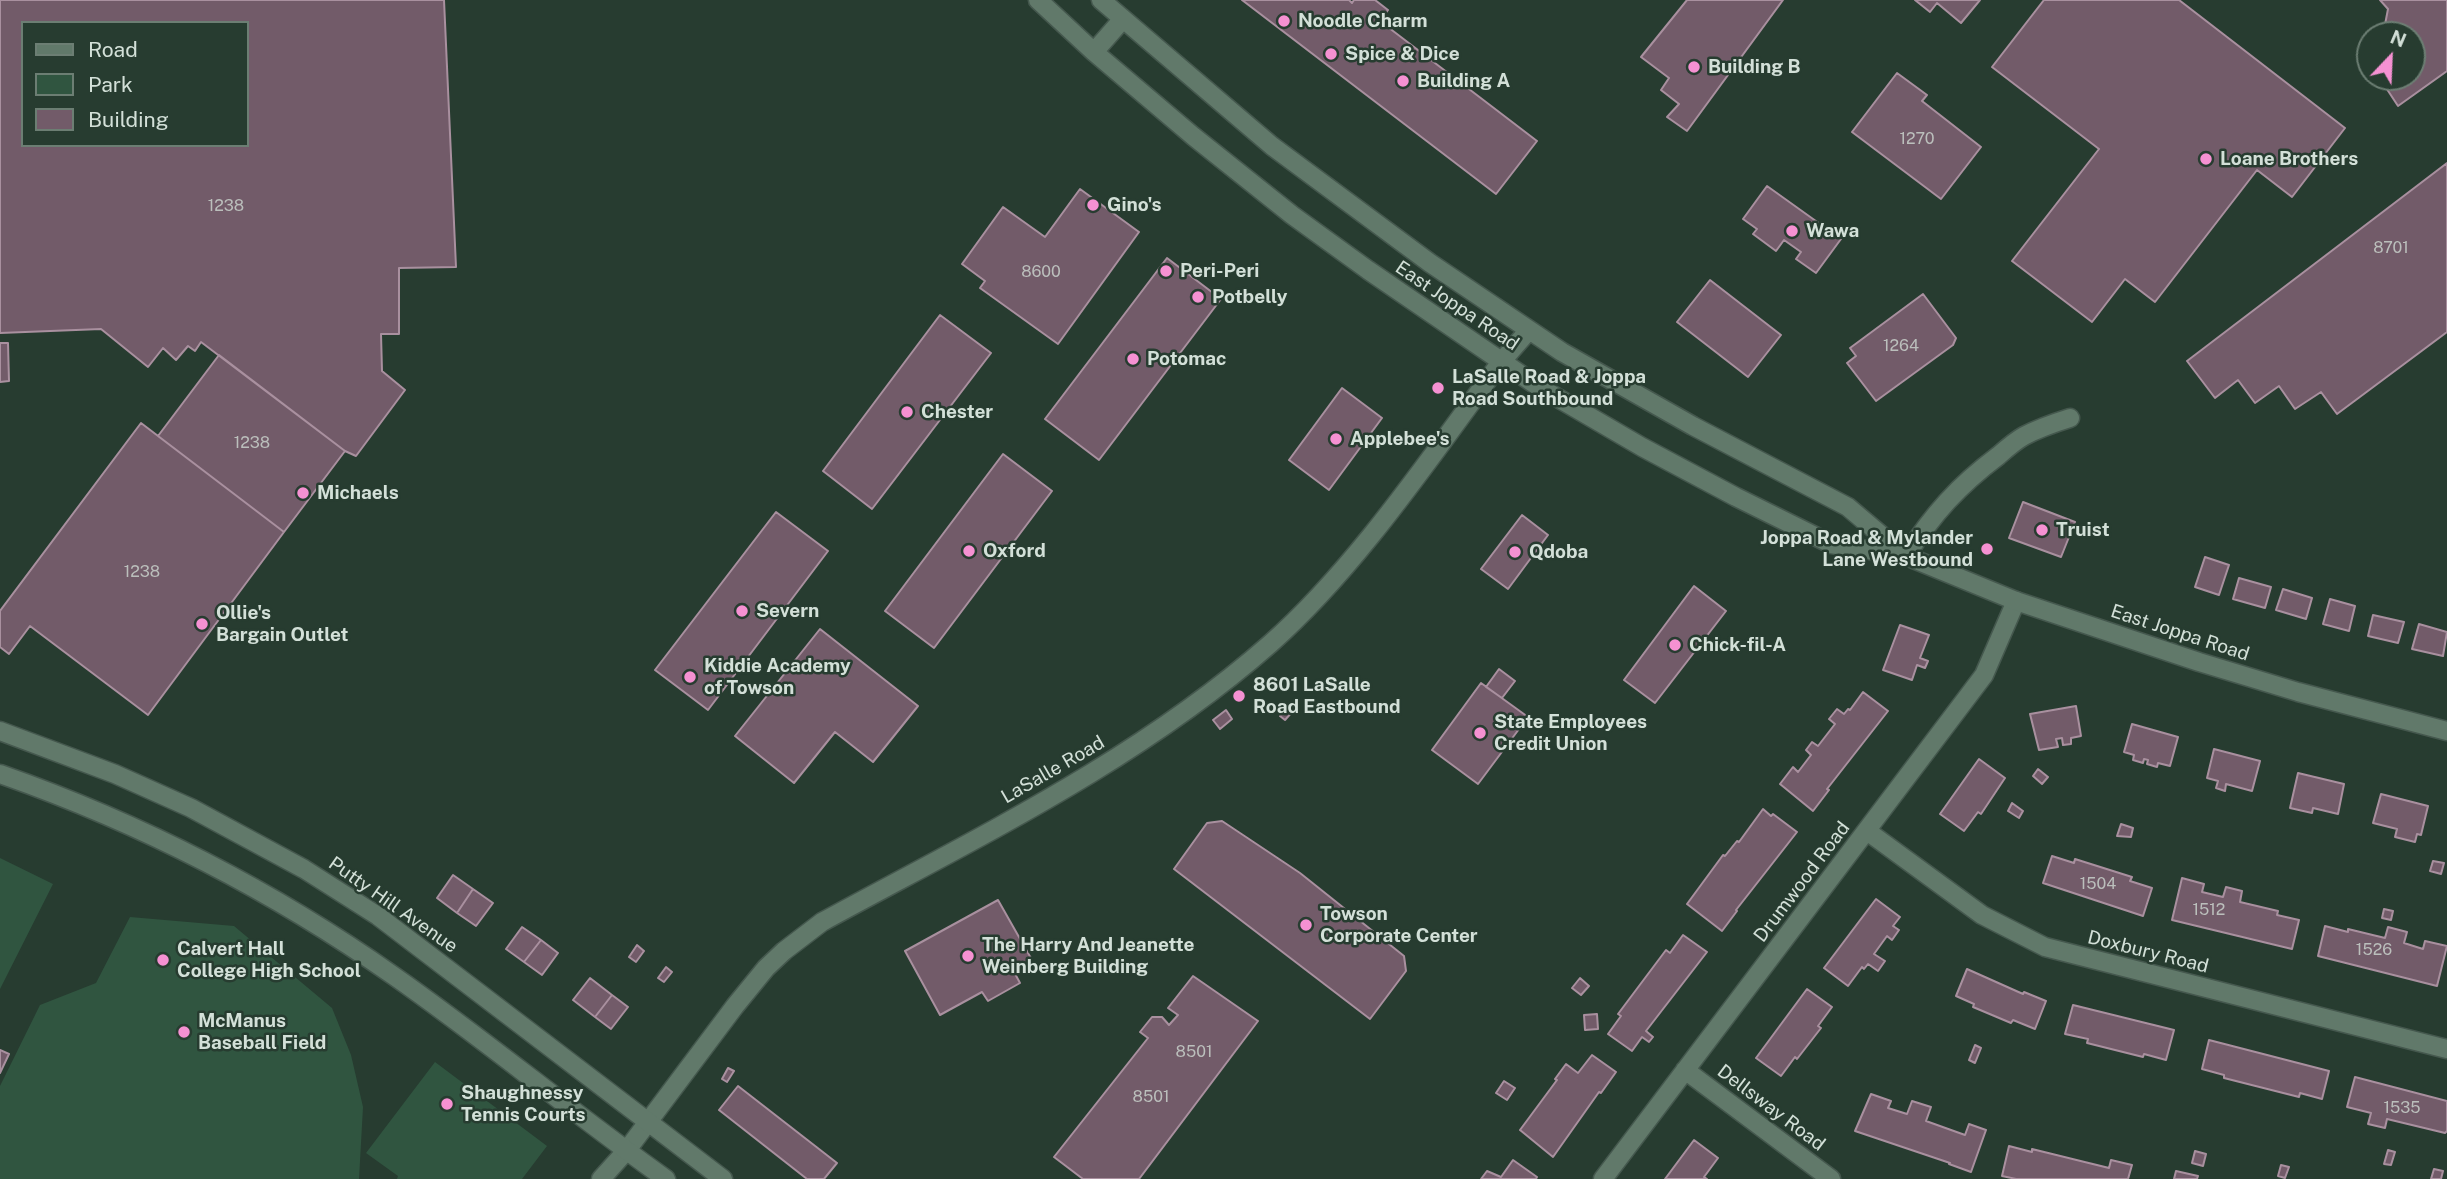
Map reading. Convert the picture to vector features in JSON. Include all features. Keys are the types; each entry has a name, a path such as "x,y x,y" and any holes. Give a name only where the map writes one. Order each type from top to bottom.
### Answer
{"street":[{"name":"East Joppa Road","path":"1038,0 1094,52 1292,215 1501,362 1643,447 1755,507 1831,544 1906,556 2016,601 2277,686 2447,731"},
{"name":"East Joppa Road","path":"1101,0 1216,100 1335,195 1430,263 1562,352 1693,426 1848,507 1906,556"},
{"path":"1094,52 1122,20"},
{"name":"LaSalle Road","path":"601,1179 627,1150 735,1006 784,951 822,922 1082,780 1192,706 1272,643 1331,582 1380,523 1501,362 1529,330"},
{"path":"1906,556 1928,521 1985,466 2022,437 2070,418"},
{"name":"Drumwood Road","path":"1603,1179 1984,675 2016,601"},
{"name":"Putty Hill Avenue","path":"0,731 116,774 191,808 304,869 378,916 723,1179"},
{"path":"0,774 114,818 180,848 295,914 393,975 666,1179"},
{"name":"Doxbury Road","path":"1867,831 1982,915 2045,947 2447,1049"},
{"name":"Dellsway Road","path":"1685,1070 1831,1179"}],"green space":[{"path":"0,858 53,884 0,989"},
{"name":"McManus Baseball Field","path":"130,917 234,926 332,1008 351,1055 363,1107 359,1179 0,1179 0,1086 40,1005 96,983"},
{"name":"Shaughnessy Tennis Courts","path":"435,1062 547,1146 522,1179 397,1179 398,1176 366,1153"}],"building":[{"path":"0,0 444,0 456,267 399,268 399,334 381,334 382,371 405,390 356,456 345,451 201,342 195,351 188,346 176,360 163,348 148,367 101,329 0,333"},
{"name":"Building A","path":"1242,0 1349,0 1352,3 1354,0 1375,0 1388,10 1380,21 1537,141 1496,194"},
{"name":"Building B","path":"1687,0 1783,0 1687,131 1667,117 1679,104 1661,90 1669,78 1641,57"},
{"path":"1915,0 1980,0 1961,23 1937,3 1930,12"},
{"name":"Loane Brothers","path":"2044,0 2179,0 2345,128 2292,197 2257,170 2155,302 2125,279 2092,322 2012,261 2099,149 1992,67"},
{"path":"2380,0 2447,0 2447,71 2426,86 2426,21 2386,21 2388,9"},
{"path":"1897,73 1927,95 1922,101 1981,147 1941,199 1852,132"},
{"path":"2388,91 2419,91 2398,106"},
{"path":"2447,163 2447,332 2337,414 2321,392 2295,409 2279,386 2255,403 2238,380 2215,398 2187,361"},
{"name":"Wawa","path":"1767,186 1841,239 1816,273 1796,259 1801,252 1784,240 1776,251 1753,234 1757,229 1743,219"},
{"path":"1080,189 1139,232 1058,344 980,288 985,281 962,264 1003,207 1045,237"},
{"name":"Potomac","path":"1167,258 1221,299 1099,460 1045,419"},
{"path":"1710,280 1781,335 1748,377 1677,322"},
{"path":"1923,294 1956,338 1953,345 1876,401 1847,363 1856,356 1850,348"},
{"name":"Chester","path":"940,315 991,353 872,509 823,471"},
{"path":"0,343 8,343 9,381 0,382"},
{"path":"219,355 345,451 284,532 158,436"},
{"name":"Applebee's","path":"1342,388 1382,418 1329,490 1289,460"},
{"path":"141,423 284,532 148,715 30,626 9,654 0,647 0,611"},
{"name":"Oxford","path":"1003,454 1052,491 934,648 885,611"},
{"name":"Truist","path":"2023,502 2075,522 2061,557 2009,538"},
{"name":"Severn","path":"776,512 828,551 708,710 655,670"},
{"name":"Qdoba","path":"1522,515 1548,535 1508,589 1481,569"},
{"path":"2205,557 2229,565 2219,595 2195,587"},
{"path":"2239,578 2271,587 2265,608 2233,599"},
{"name":"Chick-fil-A","path":"1694,586 1726,611 1655,703 1624,680"},
{"path":"2283,589 2312,598 2306,619 2276,610"},
{"path":"2330,599 2355,606 2349,631 2323,624"},
{"path":"2373,615 2404,622 2398,643 2368,636"},
{"path":"2419,624 2447,632 2443,656 2412,649"},
{"path":"1900,625 1929,635 1920,658 1928,661 1925,668 1917,665 1912,680 1883,670"},
{"path":"820,629 918,706 873,762 835,732 794,783 735,736"},
{"path":"1499,669 1515,681 1502,698 1486,687"},
{"name":"State Employees Credit Union","path":"1481,683 1528,717 1478,784 1432,750"},
{"path":"1863,692 1888,711 1813,811 1780,784 1793,767 1798,772 1811,755 1806,750 1812,742 1818,746 1835,724 1829,719 1837,709 1844,714"},
{"path":"2076,706 2081,736 2071,738 2071,744 2063,745 2062,738 2056,739 2058,747 2039,750 2030,714"},
{"path":"1287,707 1293,711 1285,720 1280,716"},
{"path":"1226,710 1232,719 1220,729 1213,720"},
{"path":"2132,724 2178,737 2170,766 2158,763 2157,767 2147,764 2148,760 2144,759 2143,763 2133,760 2134,755 2124,752"},
{"path":"2214,749 2260,761 2252,791 2226,784 2225,791 2216,788 2218,781 2207,778"},
{"path":"1979,759 2005,778 1981,814 1978,812 1964,831 1940,814"},
{"path":"2038,769 2048,777 2042,784 2033,776"},
{"path":"2298,773 2344,784 2338,814 2313,808 2312,813 2290,808"},
{"path":"2381,794 2428,806 2421,835 2417,834 2415,842 2395,837 2397,829 2373,823"},
{"path":"2012,803 2023,811 2019,818 2008,811"},
{"path":"1763,809 1797,832 1722,931 1687,904 1723,855 1739,842"},
{"name":"Towson Corporate Center","path":"1222,821 1300,873 1404,956 1406,971 1370,1019 1174,869 1207,823"},
{"path":"2121,824 2133,828 2131,837 2117,836"},
{"path":"2052,856 2074,863 2075,859 2132,877 2130,881 2152,888 2143,916 2043,883"},
{"path":"2433,861 2444,863 2441,874 2430,871"},
{"path":"453,875 473,889 457,913 437,898"},
{"path":"2182,878 2204,884 2202,892 2223,897 2226,887 2242,891 2240,902 2278,911 2277,915 2299,920 2292,949 2172,920"},
{"path":"473,889 493,903 476,926 457,913"},
{"path":"1876,899 1900,917 1893,926 1899,930 1892,940 1887,936 1874,954 1885,961 1878,971 1868,964 1864,969 1862,967 1848,986 1824,968"},
{"name":"The Harry And Jeanette Weinberg Building","path":"998,900 1032,960 1013,970 1020,983 988,1001 982,992 940,1015 905,951"},
{"path":"2384,909 2393,911 2391,920 2382,918"},
{"path":"2325,926 2385,938 2388,927 2407,932 2404,943 2423,949 2425,941 2447,946 2437,986 2318,956"},
{"path":"522,927 541,940 524,962 506,949"},
{"path":"1683,935 1707,952 1646,1031 1653,1037 1649,1042 1642,1037 1632,1051 1608,1034 1621,1016 1618,1014 1666,950 1670,953"},
{"path":"541,940 558,953 542,975 524,962"},
{"path":"637,945 644,951 636,962 629,957"},
{"path":"666,967 672,972 664,982 658,978"},
{"path":"1967,969 2023,994 2024,992 2046,1001 2035,1029 2013,1020 2011,1023 1973,1007 1974,1004 1956,996"},
{"path":"1193,976 1258,1021 1139,1179 1083,1179 1054,1157 1148,1038 1140,1032 1152,1017 1162,1017 1169,1025 1178,1015 1168,1008"},
{"path":"590,978 612,995 595,1017 573,1000"},
{"path":"1580,978 1589,986 1581,995 1572,988"},
{"path":"1807,989 1832,1007 1818,1026 1821,1028 1781,1076 1756,1058"},
{"path":"612,995 628,1007 611,1029 595,1017"},
{"path":"2073,1005 2174,1030 2166,1060 2087,1043 2088,1039 2065,1034"},
{"path":"1597,1014 1598,1029 1585,1030 1584,1015"},
{"path":"2209,1040 2329,1071 2322,1099 2300,1093 2299,1097 2224,1078 2224,1075 2202,1069"},
{"path":"1975,1045 1981,1048 1975,1063 1969,1060"},
{"path":"0,1050 9,1054 0,1073"},
{"path":"1592,1055 1616,1072 1553,1157 1520,1130 1566,1064 1578,1073"},
{"path":"728,1068 734,1071 727,1082 722,1079"},
{"path":"2355,1077 2447,1101 2447,1131 2445,1133 2387,1119 2385,1128 2368,1124 2371,1113 2347,1107"},
{"path":"1504,1081 1515,1088 1507,1100 1496,1093"},
{"path":"738,1086 837,1163 824,1179 807,1179 719,1110"},
{"path":"1871,1094 1891,1101 1888,1108 1907,1114 1912,1101 1931,1107 1926,1121 1965,1135 1969,1124 1986,1130 1971,1172 1855,1131"},
{"path":"1694,1140 1718,1158 1704,1177 1707,1179 1665,1179"},
{"path":"2009,1146 2109,1168 2111,1160 2132,1165 2128,1179 2016,1179 2002,1176"},
{"path":"2388,1150 2395,1152 2391,1165 2384,1164"},
{"path":"2195,1151 2206,1154 2203,1166 2192,1163"},
{"path":"1513,1160 1537,1177 1536,1179 1481,1179 1487,1171 1501,1177"},
{"path":"2281,1165 2289,1167 2285,1178 2278,1176"},
{"path":"2434,1169 2443,1171 2441,1179 2431,1179"},
{"path":"2176,1171 2198,1176 2197,1179 2174,1179"}],"place":[{"name":"Noodle Charm","path":"1284,21"},
{"name":"Spice & Dice","path":"1331,54"},
{"name":"Building B","path":"1694,67"},
{"name":"Building A","path":"1403,81"},
{"name":"Loane Brothers","path":"2206,159"},
{"name":"Gino's","path":"1093,205"},
{"name":"Wawa","path":"1792,231"},
{"name":"Peri-Peri","path":"1166,271"},
{"name":"Potbelly","path":"1198,297"},
{"name":"Potomac","path":"1133,359"},
{"name":"LaSalle Road & Joppa Road Southbound","path":"1438,388"},
{"name":"Chester","path":"907,412"},
{"name":"Applebee's","path":"1336,439"},
{"name":"Michaels","path":"303,493"},
{"name":"Truist","path":"2042,530"},
{"name":"Joppa Road & Mylander Lane Westbound","path":"1987,549"},
{"name":"Oxford","path":"969,551"},
{"name":"Qdoba","path":"1515,552"},
{"name":"Severn","path":"742,611"},
{"name":"Ollie's Bargain Outlet","path":"202,624"},
{"name":"Chick-fil-A","path":"1675,645"},
{"name":"Kiddie Academy of Towson","path":"690,677"},
{"name":"8601 LaSalle Road Eastbound","path":"1239,696"},
{"name":"State Employees Credit Union","path":"1480,733"},
{"name":"Towson Corporate Center","path":"1306,925"},
{"name":"The Harry And Jeanette Weinberg Building","path":"968,956"},
{"name":"Calvert Hall College High School","path":"163,960"},
{"name":"McManus Baseball Field","path":"184,1032"},
{"name":"Shaughnessy Tennis Courts","path":"447,1104"}]}
